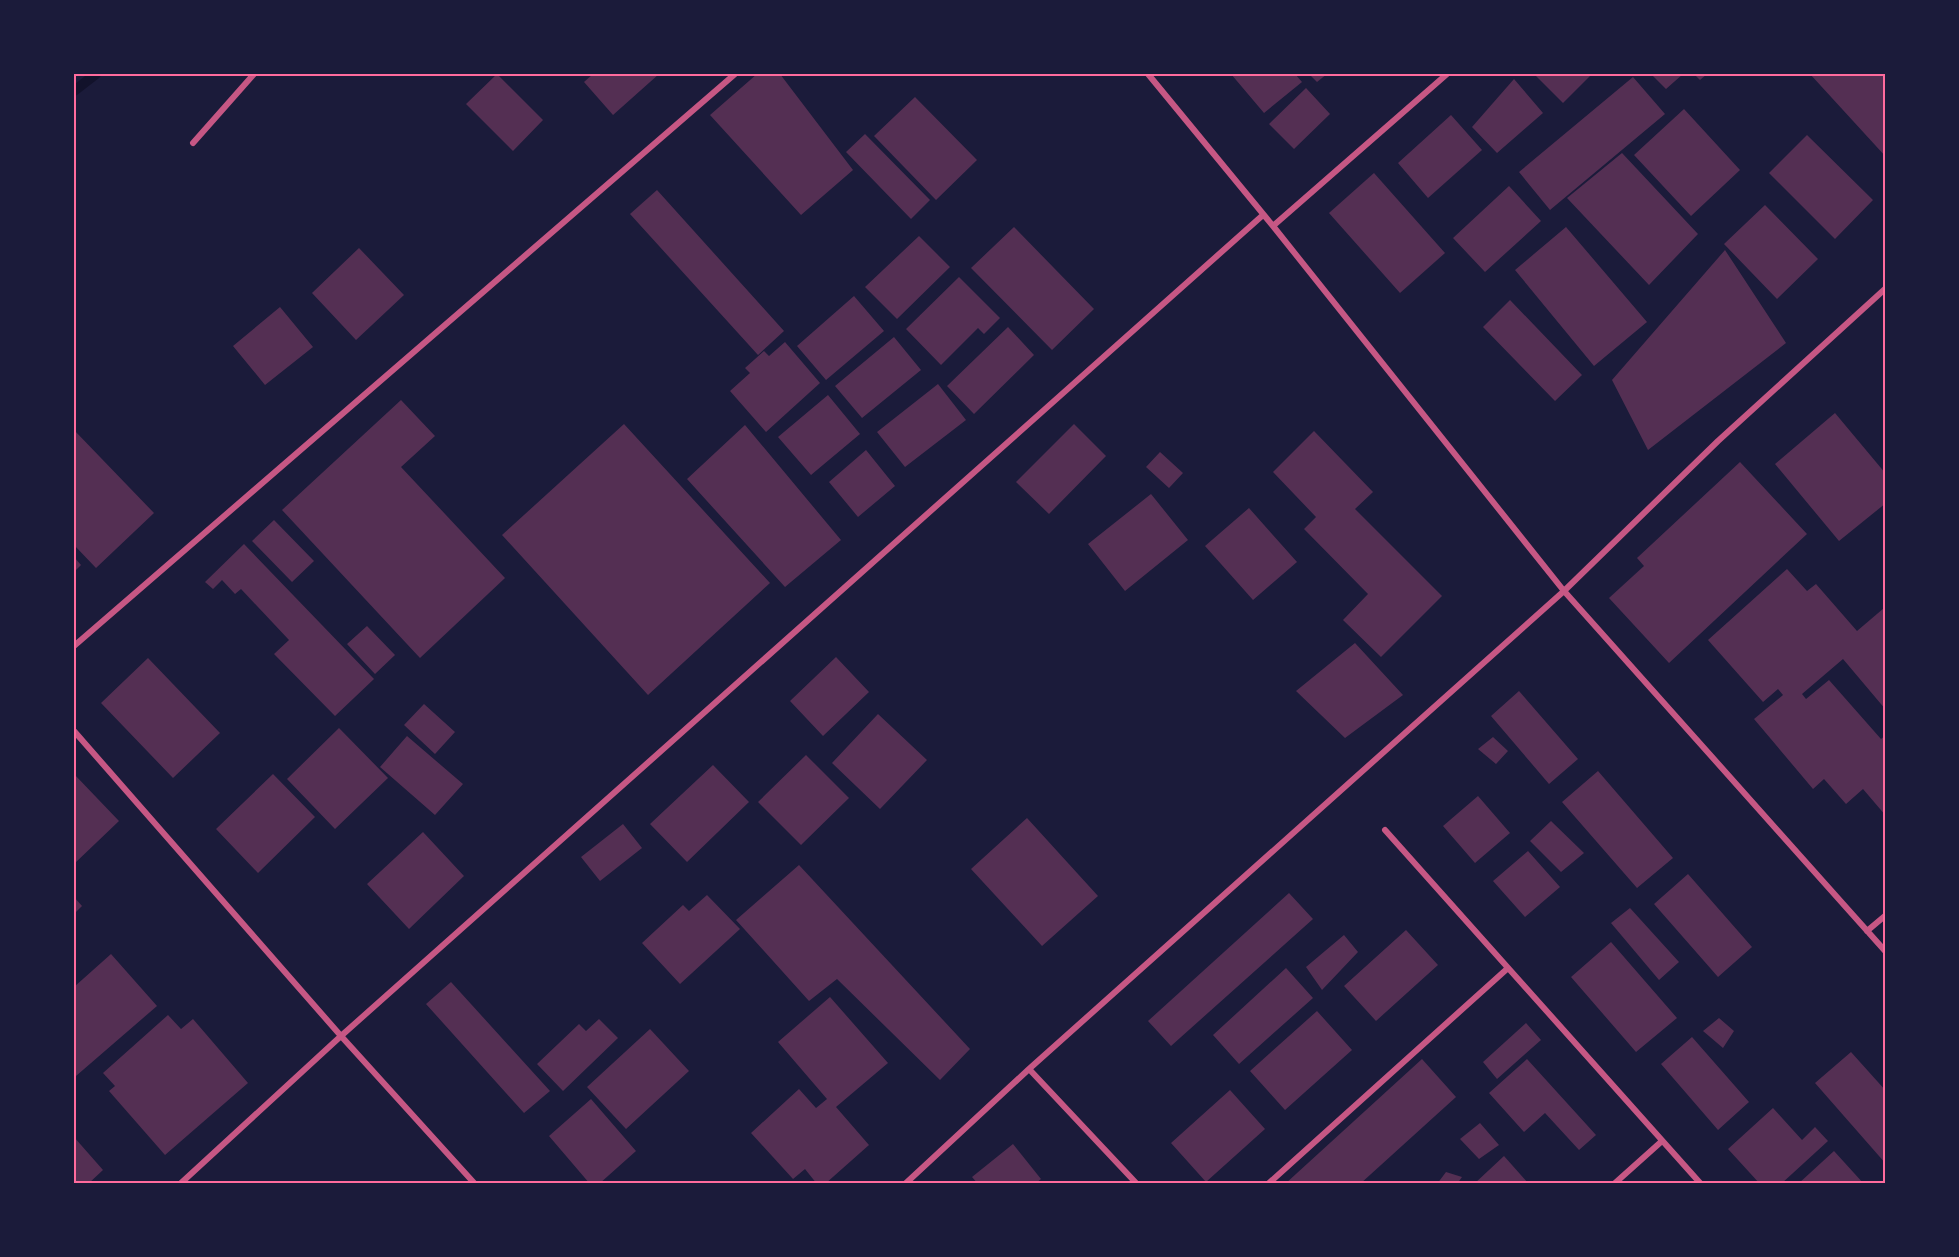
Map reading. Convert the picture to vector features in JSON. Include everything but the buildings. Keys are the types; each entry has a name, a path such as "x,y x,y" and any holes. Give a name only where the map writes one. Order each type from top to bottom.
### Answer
{"street":[{"path":"193,143 254,74"},
{"path":"74,646 735,74"},
{"path":"1148,74 1273,226 1564,591 1886,952"},
{"path":"1273,226 1447,74"},
{"path":"180,1184 341,1036 1263,215"},
{"path":"908,1182 1029,1069 1564,591 1718,441 1886,288"},
{"path":"74,731 341,1036 475,1184"},
{"path":"1385,830 1701,1184"},
{"path":"1867,931 1886,915"},
{"path":"1268,1184 1509,968"},
{"path":"1029,1069 1137,1184"},
{"path":"1614,1184 1662,1141"}],"waterway":[{"path":"74,91 96,74"}]}
